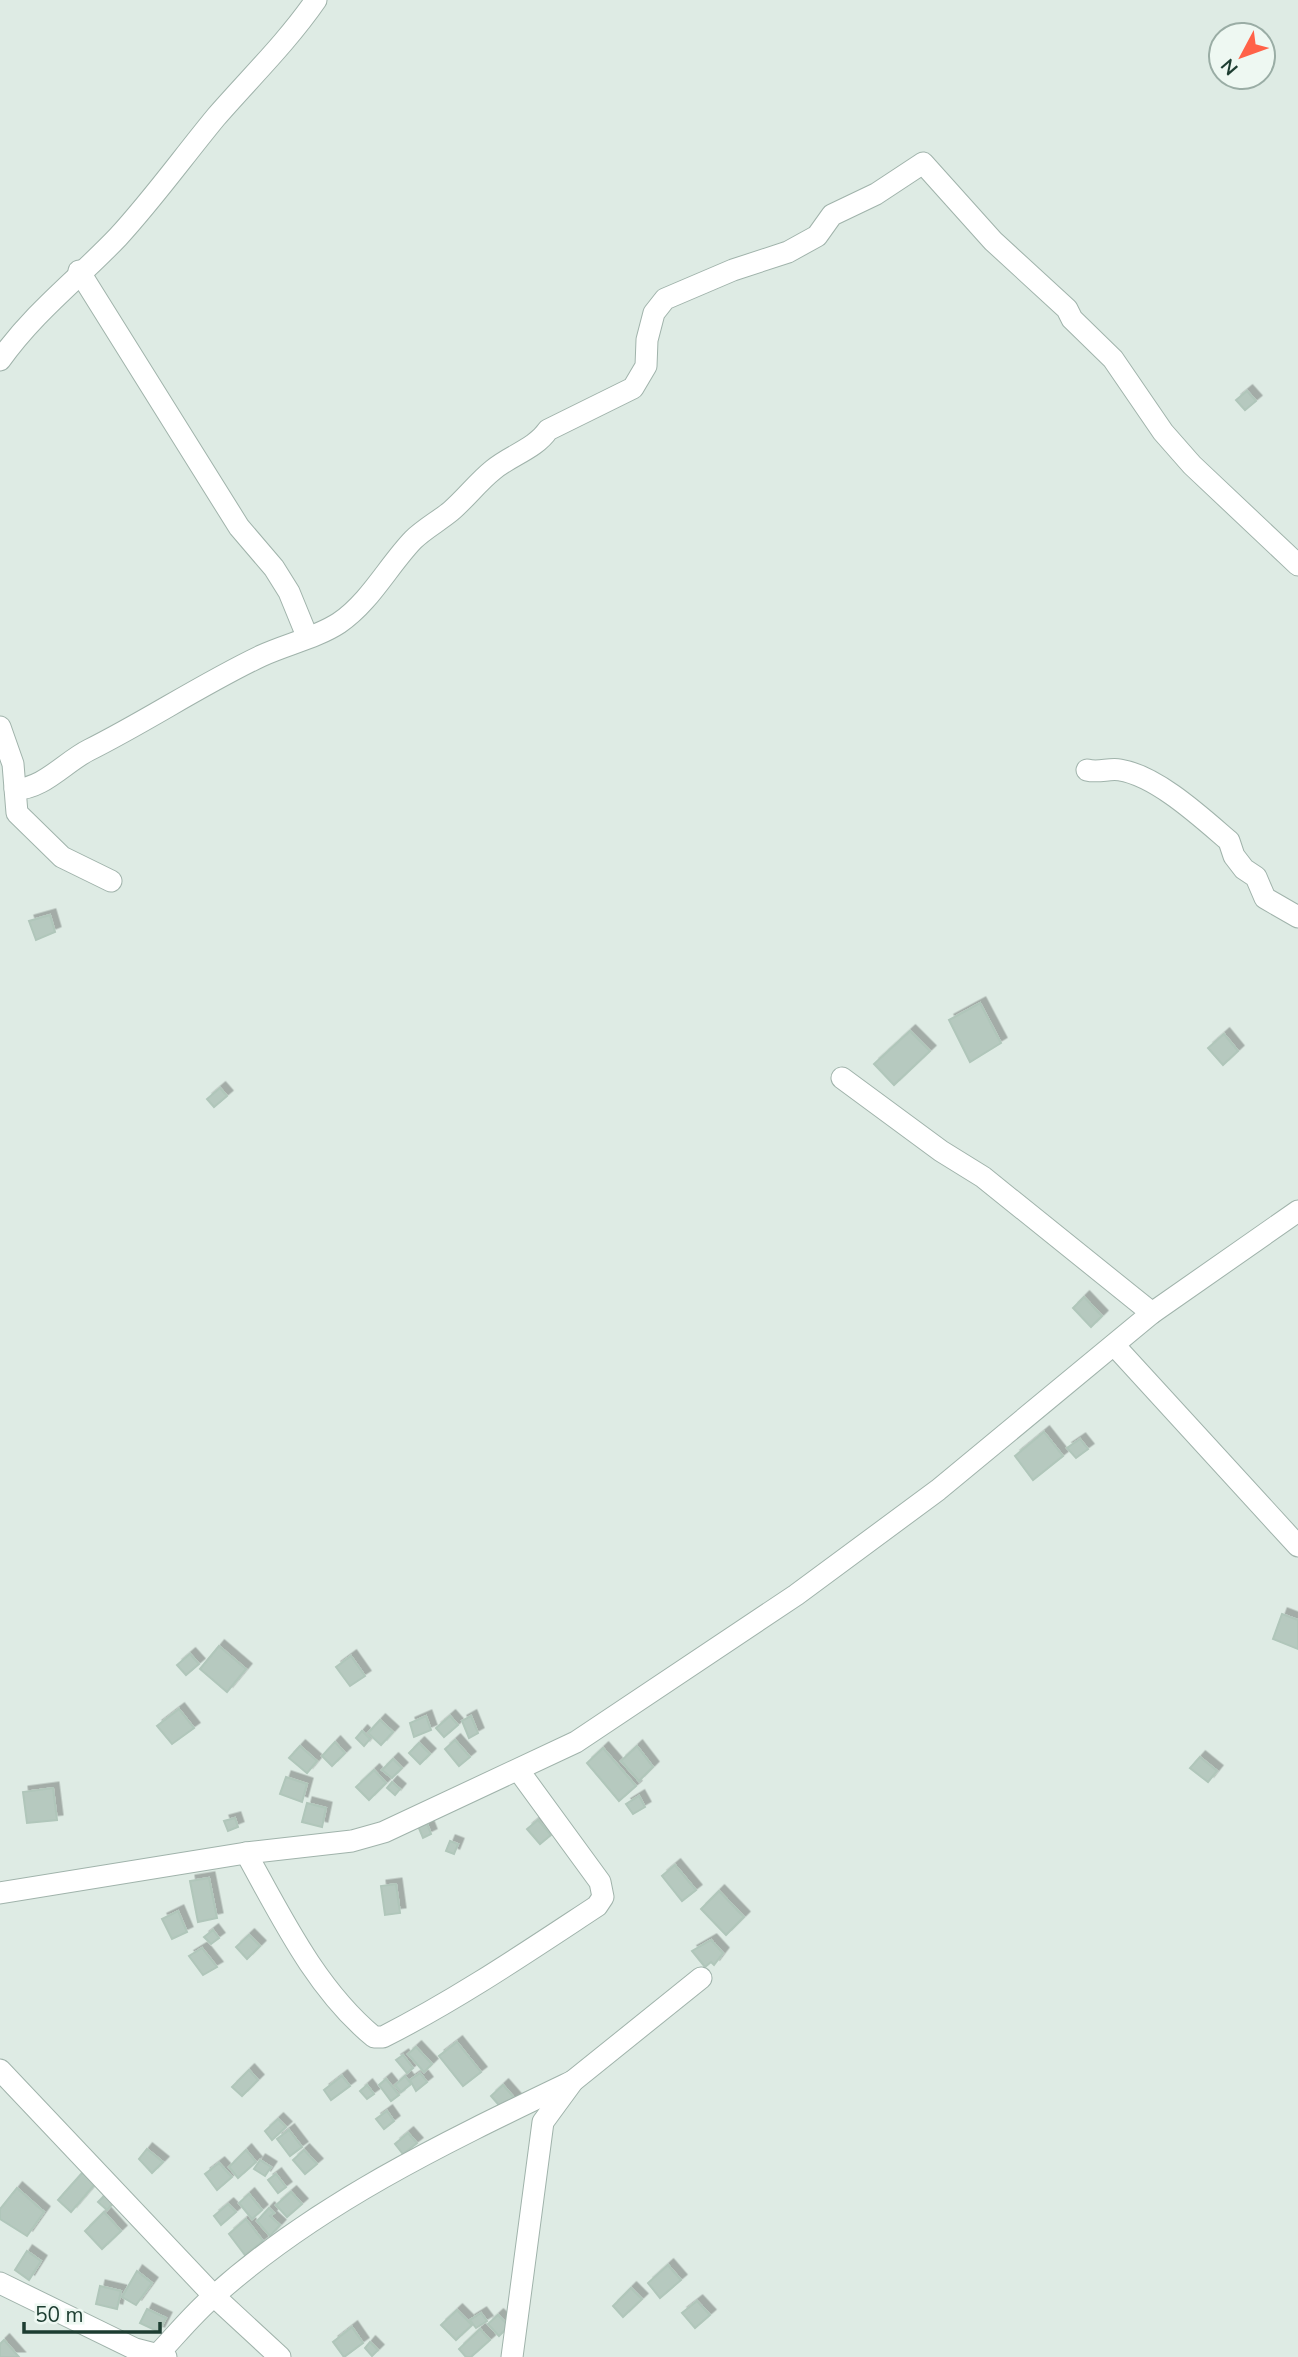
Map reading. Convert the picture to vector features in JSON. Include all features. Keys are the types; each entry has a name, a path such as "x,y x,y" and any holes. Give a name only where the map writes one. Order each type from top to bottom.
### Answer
{"street":[{"path":"0,360 24,329 144,208 163,180 255,72 294,32 316,0"},
{"path":"15,789 32,788 130,727 261,656 307,636 320,634 362,604 413,541 458,505 492,471 517,453 539,443 548,430 633,388 646,366 647,340 654,313 665,299 733,270 788,252 817,236 832,215 876,194 923,163 993,242 1068,309 1072,319 1113,359 1163,432 1192,465 1298,565"},
{"path":"79,271 239,527 279,576 307,636"},
{"path":"0,727 13,764 17,813 62,857 111,881"},
{"path":"1087,770 1098,773 1116,769 1154,781 1229,841 1234,856 1244,869 1256,877 1265,898 1298,917"},
{"path":"842,1078 941,1151 983,1177 1152,1313"},
{"path":"0,1894 246,1853 352,1841 384,1832 428,1809 519,1771 576,1742 796,1595 938,1490 1152,1313 1298,1211"},
{"path":"1114,1345 1298,1546"},
{"path":"246,1853 295,1939 337,2002 374,2037 383,2037 434,2011 500,1970 597,1906 603,1897 600,1882 519,1771"},
{"path":"0,2283 130,2353 162,2355 214,2296 322,2214 451,2140 573,2081 701,1978"},
{"path":"0,2070 214,2296 280,2357"},
{"path":"512,2357 542,2122 573,2081"}],"building":[{"path":"1247,391 1256,401 1245,410 1236,400"},
{"path":"50,915 55,932 36,940 29,921"},
{"path":"980,1003 1001,1043 970,1062 949,1020"},
{"path":"910,1031 930,1051 894,1085 874,1064"},
{"path":"1224,1034 1238,1051 1223,1065 1208,1048"},
{"path":"220,1088 227,1096 214,1107 207,1099"},
{"path":"1084,1297 1102,1316 1091,1327 1073,1308"},
{"path":"1044,1432 1063,1456 1033,1480 1015,1456"},
{"path":"1080,1439 1088,1449 1076,1458 1067,1448"},
{"path":"1282,1614 1298,1620 1298,1649 1273,1639"},
{"path":"219,1646 246,1669 227,1692 200,1669"},
{"path":"190,1654 199,1664 186,1675 177,1665"},
{"path":"351,1656 365,1676 350,1686 336,1667"},
{"path":"179,1709 194,1728 172,1744 157,1726"},
{"path":"426,1716 431,1730 414,1737 410,1723"},
{"path":"450,1716 458,1725 444,1737 436,1728"},
{"path":"471,1716 478,1733 469,1738 462,1721"},
{"path":"380,1720 393,1732 381,1745 368,1733"},
{"path":"362,1731 370,1739 364,1746 356,1738"},
{"path":"455,1740 470,1757 459,1766 445,1749"},
{"path":"335,1742 345,1753 332,1766 322,1756"},
{"path":"419,1743 430,1754 420,1764 409,1753"},
{"path":"300,1746 317,1761 307,1773 289,1758"},
{"path":"637,1746 653,1767 639,1781 621,1761"},
{"path":"603,1748 636,1786 619,1801 587,1763"},
{"path":"1200,1757 1217,1771 1208,1782 1190,1768"},
{"path":"393,1759 402,1768 392,1778 382,1770"},
{"path":"374,1770 386,1783 369,1800 356,1787"},
{"path":"286,1777 307,1784 302,1802 280,1794"},
{"path":"392,1782 400,1789 395,1795 387,1788"},
{"path":"53,1788 57,1820 27,1823 23,1792"},
{"path":"639,1796 645,1807 633,1814 626,1804"},
{"path":"307,1803 326,1808 322,1827 302,1822"},
{"path":"235,1818 238,1827 228,1831 224,1821"},
{"path":"538,1820 551,1835 540,1844 527,1829"},
{"path":"426,1821 431,1834 423,1838 418,1826"},
{"path":"450,1841 458,1844 454,1854 446,1851"},
{"path":"675,1865 696,1890 682,1901 662,1876"},
{"path":"209,1878 217,1918 198,1922 190,1881"},
{"path":"396,1884 400,1913 385,1915 381,1886"},
{"path":"719,1891 744,1917 726,1935 701,1909"},
{"path":"178,1911 187,1932 172,1939 162,1919"},
{"path":"213,1930 219,1938 211,1944 204,1937"},
{"path":"249,1935 260,1946 247,1959 236,1947"},
{"path":"711,1940 723,1953 714,1965 711,1962 705,1967 692,1951"},
{"path":"202,1948 217,1967 203,1975 189,1956"},
{"path":"457,2042 481,2072 463,2086 439,2056"},
{"path":"416,2047 432,2064 424,2072 408,2054"},
{"path":"403,2055 413,2068 407,2073 396,2060"},
{"path":"249,2070 258,2080 242,2096 232,2087"},
{"path":"420,2073 427,2082 416,2091 410,2080"},
{"path":"342,2076 350,2086 331,2100 324,2090"},
{"path":"405,2076 411,2084 401,2092 395,2085"},
{"path":"386,2079 399,2095 391,2101 379,2085"},
{"path":"367,2085 374,2094 367,2099 360,2091"},
{"path":"503,2085 517,2101 505,2112 491,2096"},
{"path":"387,2111 394,2121 384,2129 376,2119"},
{"path":"278,2119 286,2127 272,2140 265,2131"},
{"path":"289,2130 302,2147 290,2156 277,2139"},
{"path":"408,2133 417,2143 403,2154 395,2144"},
{"path":"147,2149 163,2162 152,2173 139,2159"},
{"path":"246,2150 256,2162 238,2178 229,2167"},
{"path":"304,2150 317,2164 305,2174 293,2160"},
{"path":"260,2160 271,2167 265,2176 254,2169"},
{"path":"219,2163 232,2177 217,2190 205,2174"},
{"path":"83,2172 95,2184 71,2212 58,2200"},
{"path":"276,2174 286,2187 278,2193 268,2180"},
{"path":"17,2188 44,2212 27,2236 0,2219 0,2209"},
{"path":"291,2192 302,2204 287,2217 276,2205"},
{"path":"107,2193 115,2201 107,2210 98,2202"},
{"path":"249,2194 262,2210 252,2219 239,2203"},
{"path":"228,2204 236,2212 221,2225 214,2216"},
{"path":"269,2208 274,2213 270,2216 280,2225 270,2236 257,2221"},
{"path":"104,2212 121,2231 102,2249 85,2231"},
{"path":"246,2219 263,2241 245,2255 229,2234"},
{"path":"27,2251 41,2261 29,2280 15,2270"},
{"path":"668,2265 681,2280 660,2298 648,2283"},
{"path":"137,2271 152,2283 136,2305 122,2297"},
{"path":"100,2286 121,2291 117,2309 96,2304"},
{"path":"631,2288 642,2299 623,2317 613,2306"},
{"path":"697,2301 710,2315 695,2328 682,2313"},
{"path":"147,2309 166,2318 159,2332 140,2323"},
{"path":"457,2310 472,2325 456,2340 441,2325"},
{"path":"481,2313 487,2321 476,2328 470,2320"},
{"path":"498,2315 509,2326 499,2336 488,2324"},
{"path":"352,2327 363,2343 344,2357 333,2342"},
{"path":"480,2329 490,2340 471,2357 466,2357 459,2349"},
{"path":"4,2340 19,2357 0,2357 0,2344"},
{"path":"370,2342 378,2350 372,2356 365,2348"}]}
